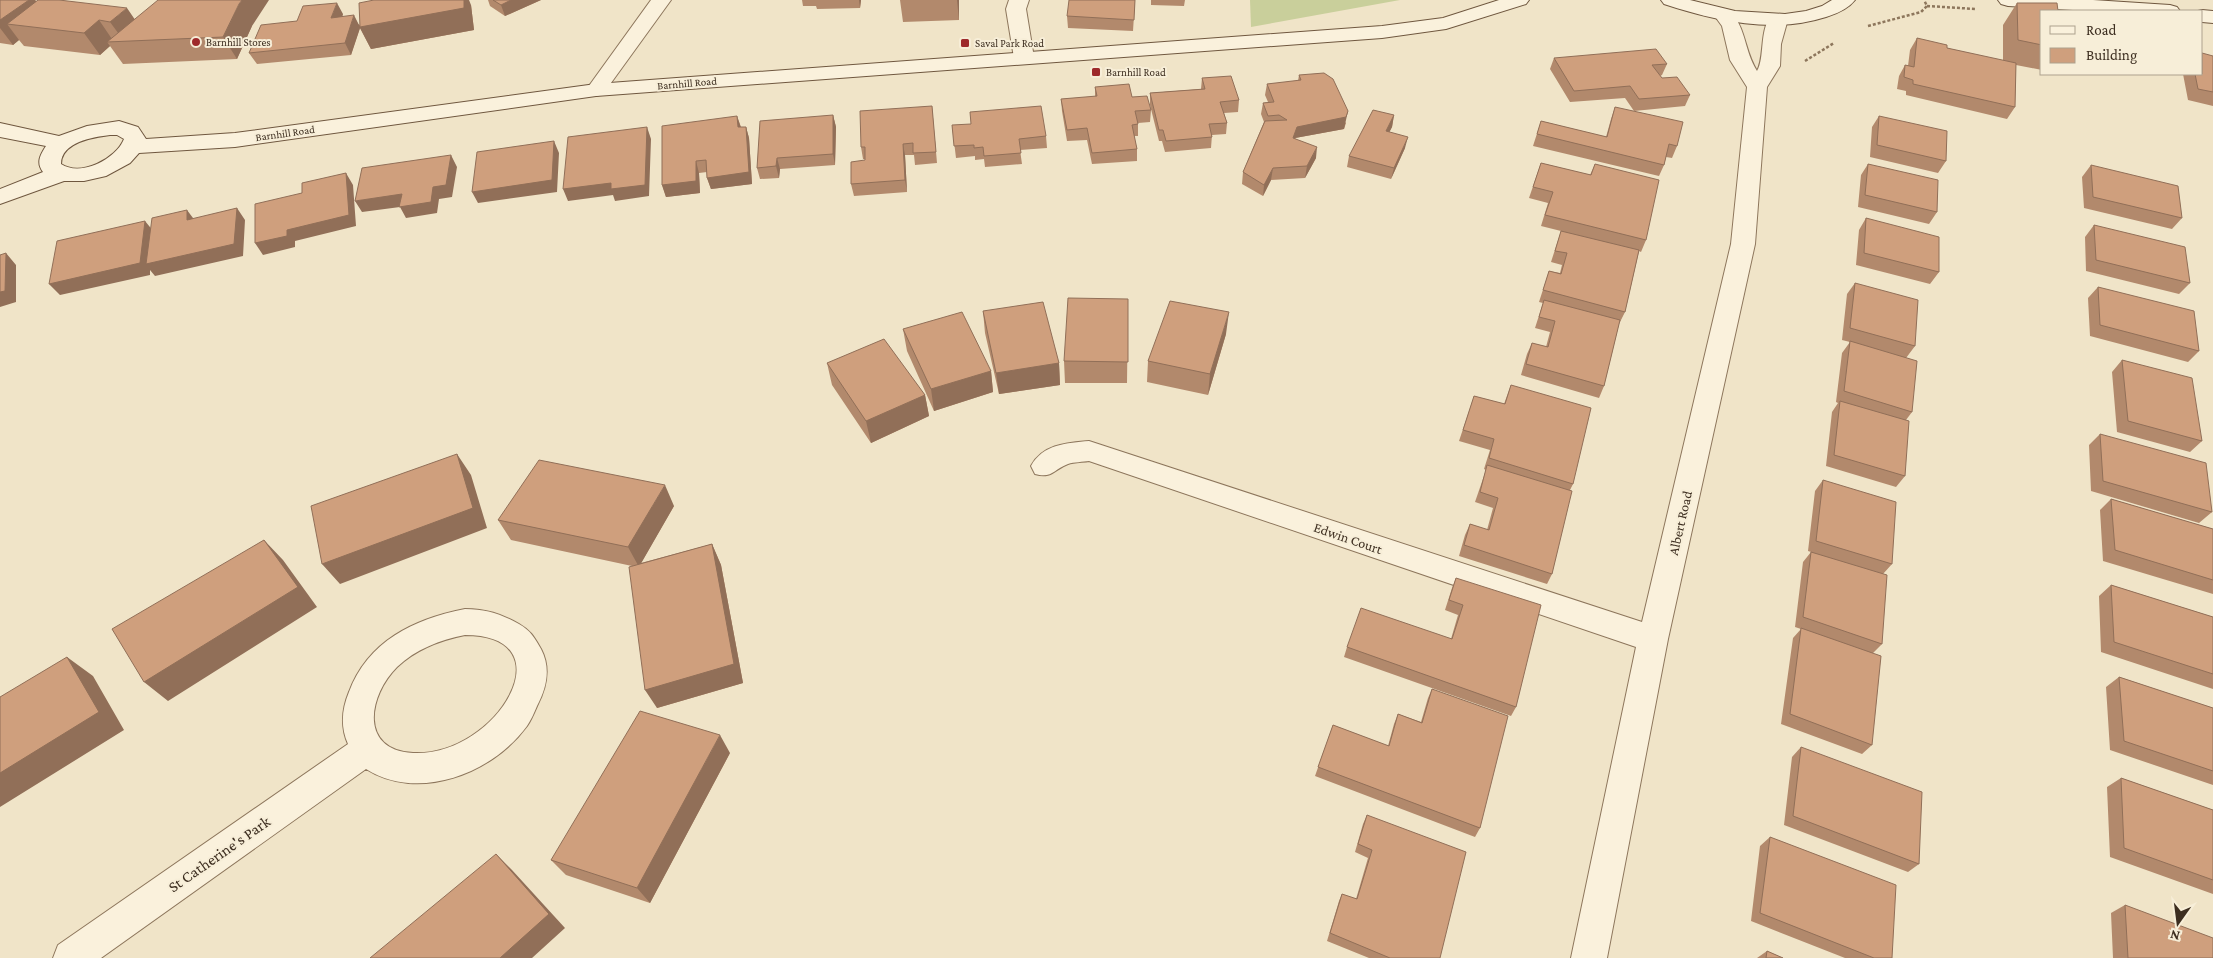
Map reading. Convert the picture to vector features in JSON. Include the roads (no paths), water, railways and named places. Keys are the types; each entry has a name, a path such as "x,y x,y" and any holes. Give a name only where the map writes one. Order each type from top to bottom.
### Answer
{"street":[{"path":"596,90 661,0"},
{"path":"1019,0 1016,9 1024,58"},
{"name":"Barnhill Road","path":"132,147 236,140 596,90 1382,32 1446,23 1514,2 1534,0"},
{"path":"1671,0 1724,15 1778,20 1825,12 1845,0"},
{"path":"2008,0 2155,10"},
{"path":"1724,15 1732,26 1740,60 1758,87"},
{"name":"Albert Road","path":"1589,958 1653,639 1743,244 1758,87 1770,66 1771,44 1778,20"},
{"path":"0,197 60,174 76,175 105,168 120,160 132,147 133,135 119,128 88,131 63,143 55,150 48,162 50,167 60,174"},
{"path":"0,130 63,143"},
{"name":"Edwin Court","path":"1046,466 1062,454 1089,451 1653,639"},
{"path":"465,622 490,623 512,633 526,648 532,668 529,692 517,716 496,739 469,757 439,768 410,770 385,764 366,749 358,729 359,705 365,689 369,680 387,658 411,639 438,627 465,622"},
{"name":"St Catherine's Park","path":"71,958 366,749"}],"place":[{"name":"Barnhill Stores","path":"196,42"},
{"name":"Saval Park Road","path":"965,43"},
{"name":"Barnhill Road","path":"1096,72"}]}
